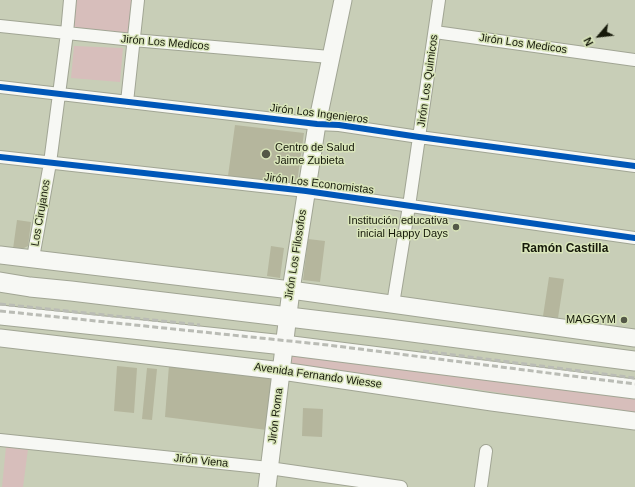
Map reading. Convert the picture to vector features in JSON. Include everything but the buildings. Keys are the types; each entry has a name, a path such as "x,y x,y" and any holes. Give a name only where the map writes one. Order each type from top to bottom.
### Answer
{"main road":[{"name":"Jirón Los Filosofos","path":"284,345 317,124 342,0"},
{"path":"0,255 291,290 635,338"},
{"path":"0,282 389,329 635,361"},
{"path":"0,315 284,345 635,389"},
{"name":"Avenida Fernando Wiesse","path":"0,338 282,371 635,422"},
{"name":"Jirón Roma","path":"267,487 284,345"}],"street":[{"name":"Los Cirujanos","path":"33,258 50,163 70,0"},
{"path":"127,102 138,0"},
{"name":"Jirón Los Quimicos","path":"393,304 439,0"},
{"name":"Jirón Los Medicos","path":"0,26 330,58"},
{"name":"Jirón Los Medicos","path":"435,32 635,60"},
{"name":"Jirón Los Ingenieros","path":"0,87 317,124 339,125 635,166"},
{"name":"Jirón Los Economistas","path":"0,157 306,192 635,238"},
{"name":"Jirón Viena","path":"0,440 269,468 401,487"},
{"path":"481,487 486,451"}],"shaded area":[{"path":"75,0 134,0 131,35 72,29"},
{"path":"74,46 123,48 120,82 71,78"},
{"path":"292,355 635,391 635,413 441,384 290,364"},
{"path":"6,447 28,449 23,487 2,487"}],"railway":[{"path":"0,304 200,325"},
{"path":"0,311 328,345 635,384"},
{"path":"423,351 635,378"}],"cycle path":[{"path":"0,87 317,124 339,125 635,166"},
{"path":"0,157 306,191 635,238"}],"place":[{"name":"Centro de Salud Jaime Zubieta","path":"266,154"},
{"name":"Institución educativa inicial Happy Days","path":"456,227"},
{"name":"MAGGYM","path":"624,320"}],"district":[{"name":"Ramón Castilla","path":"565,249"}]}
